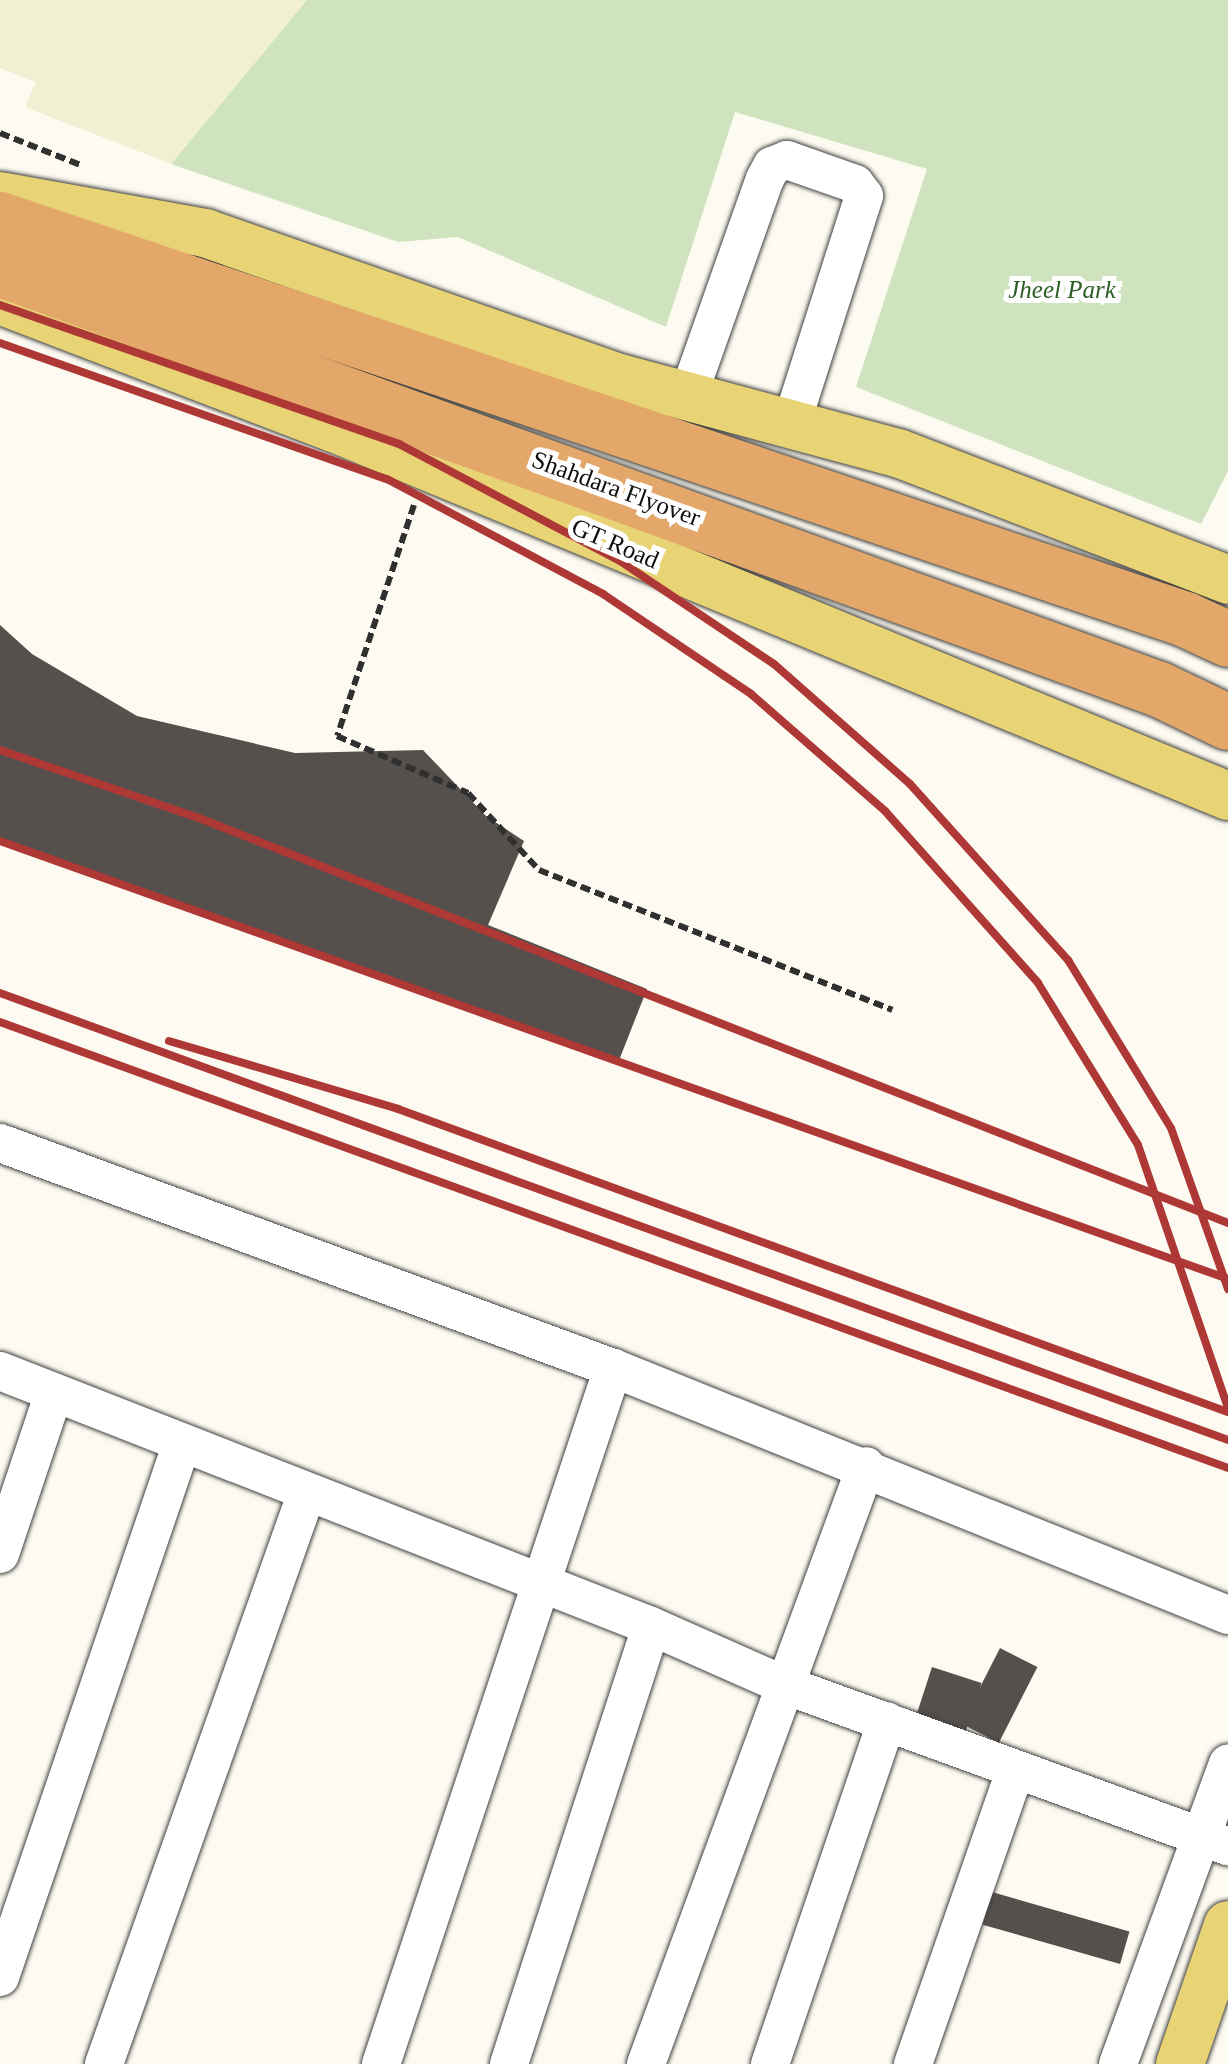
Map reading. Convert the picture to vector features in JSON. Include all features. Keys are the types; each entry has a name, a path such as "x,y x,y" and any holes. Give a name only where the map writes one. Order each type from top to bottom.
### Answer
{"highway":[{"path":"0,219 303,318 1228,639"},
{"name":"Shahdara Flyover","path":"0,268 345,389 1140,682 1228,722"}],"main road":[{"path":"0,196 205,232 688,396 898,454 1228,580"},
{"name":"GT Road","path":"0,300 427,466 1228,796"},
{"path":"1099,742 1228,828"},
{"path":"1180,2064 1228,1925"}],"street":[{"path":"688,396 765,179 772,166 787,160 855,184 864,196 792,425"},
{"path":"0,1143 613,1368 866,1466 1228,1615"},
{"path":"381,2064 545,1584 613,1368"},
{"path":"0,1372 652,1626 782,1684 1214,1842"},
{"path":"0,1554 54,1393"},
{"path":"0,1977 182,1443"},
{"path":"646,2064 782,1684 866,1466"},
{"path":"104,2064 307,1492"},
{"path":"510,2064 652,1626"},
{"path":"770,2064 887,1721"},
{"path":"1118,2064 1214,1842 1228,1763"},
{"path":"912,2064 1015,1771"}],"path":[{"path":"427,466 337,736 468,793 540,870 892,1010"}],"green space":[{"path":"0,0 307,0 171,164 25,107 36,82 0,68"},
{"name":"Jheel Park","path":"307,0 1228,0 1228,471 1201,524 856,387 927,169 735,112 666,327 458,237 398,242 171,164"}],"building":[{"path":"0,625 32,654 137,716 295,753 423,750 486,816 524,841 488,925 647,989 618,1063 0,842"},
{"path":"1000,1648 1037,1667 999,1743 961,1724"},
{"path":"932,1667 981,1683 965,1733 916,1716"},
{"path":"992,1892 1129,1931 1120,1964 983,1925"}],"railway":[{"path":"0,305 399,444 620,561 774,664 910,784 1068,960 1171,1128 1228,1289"},
{"path":"0,343 387,479 603,594 751,694 885,811 1038,983 1138,1145 1228,1408"},
{"path":"0,750 199,818 1228,1223"},
{"path":"0,841 1228,1279"},
{"path":"0,993 1228,1440"},
{"path":"0,1022 1228,1468"},
{"path":"169,1041 398,1109 1228,1412"}]}
